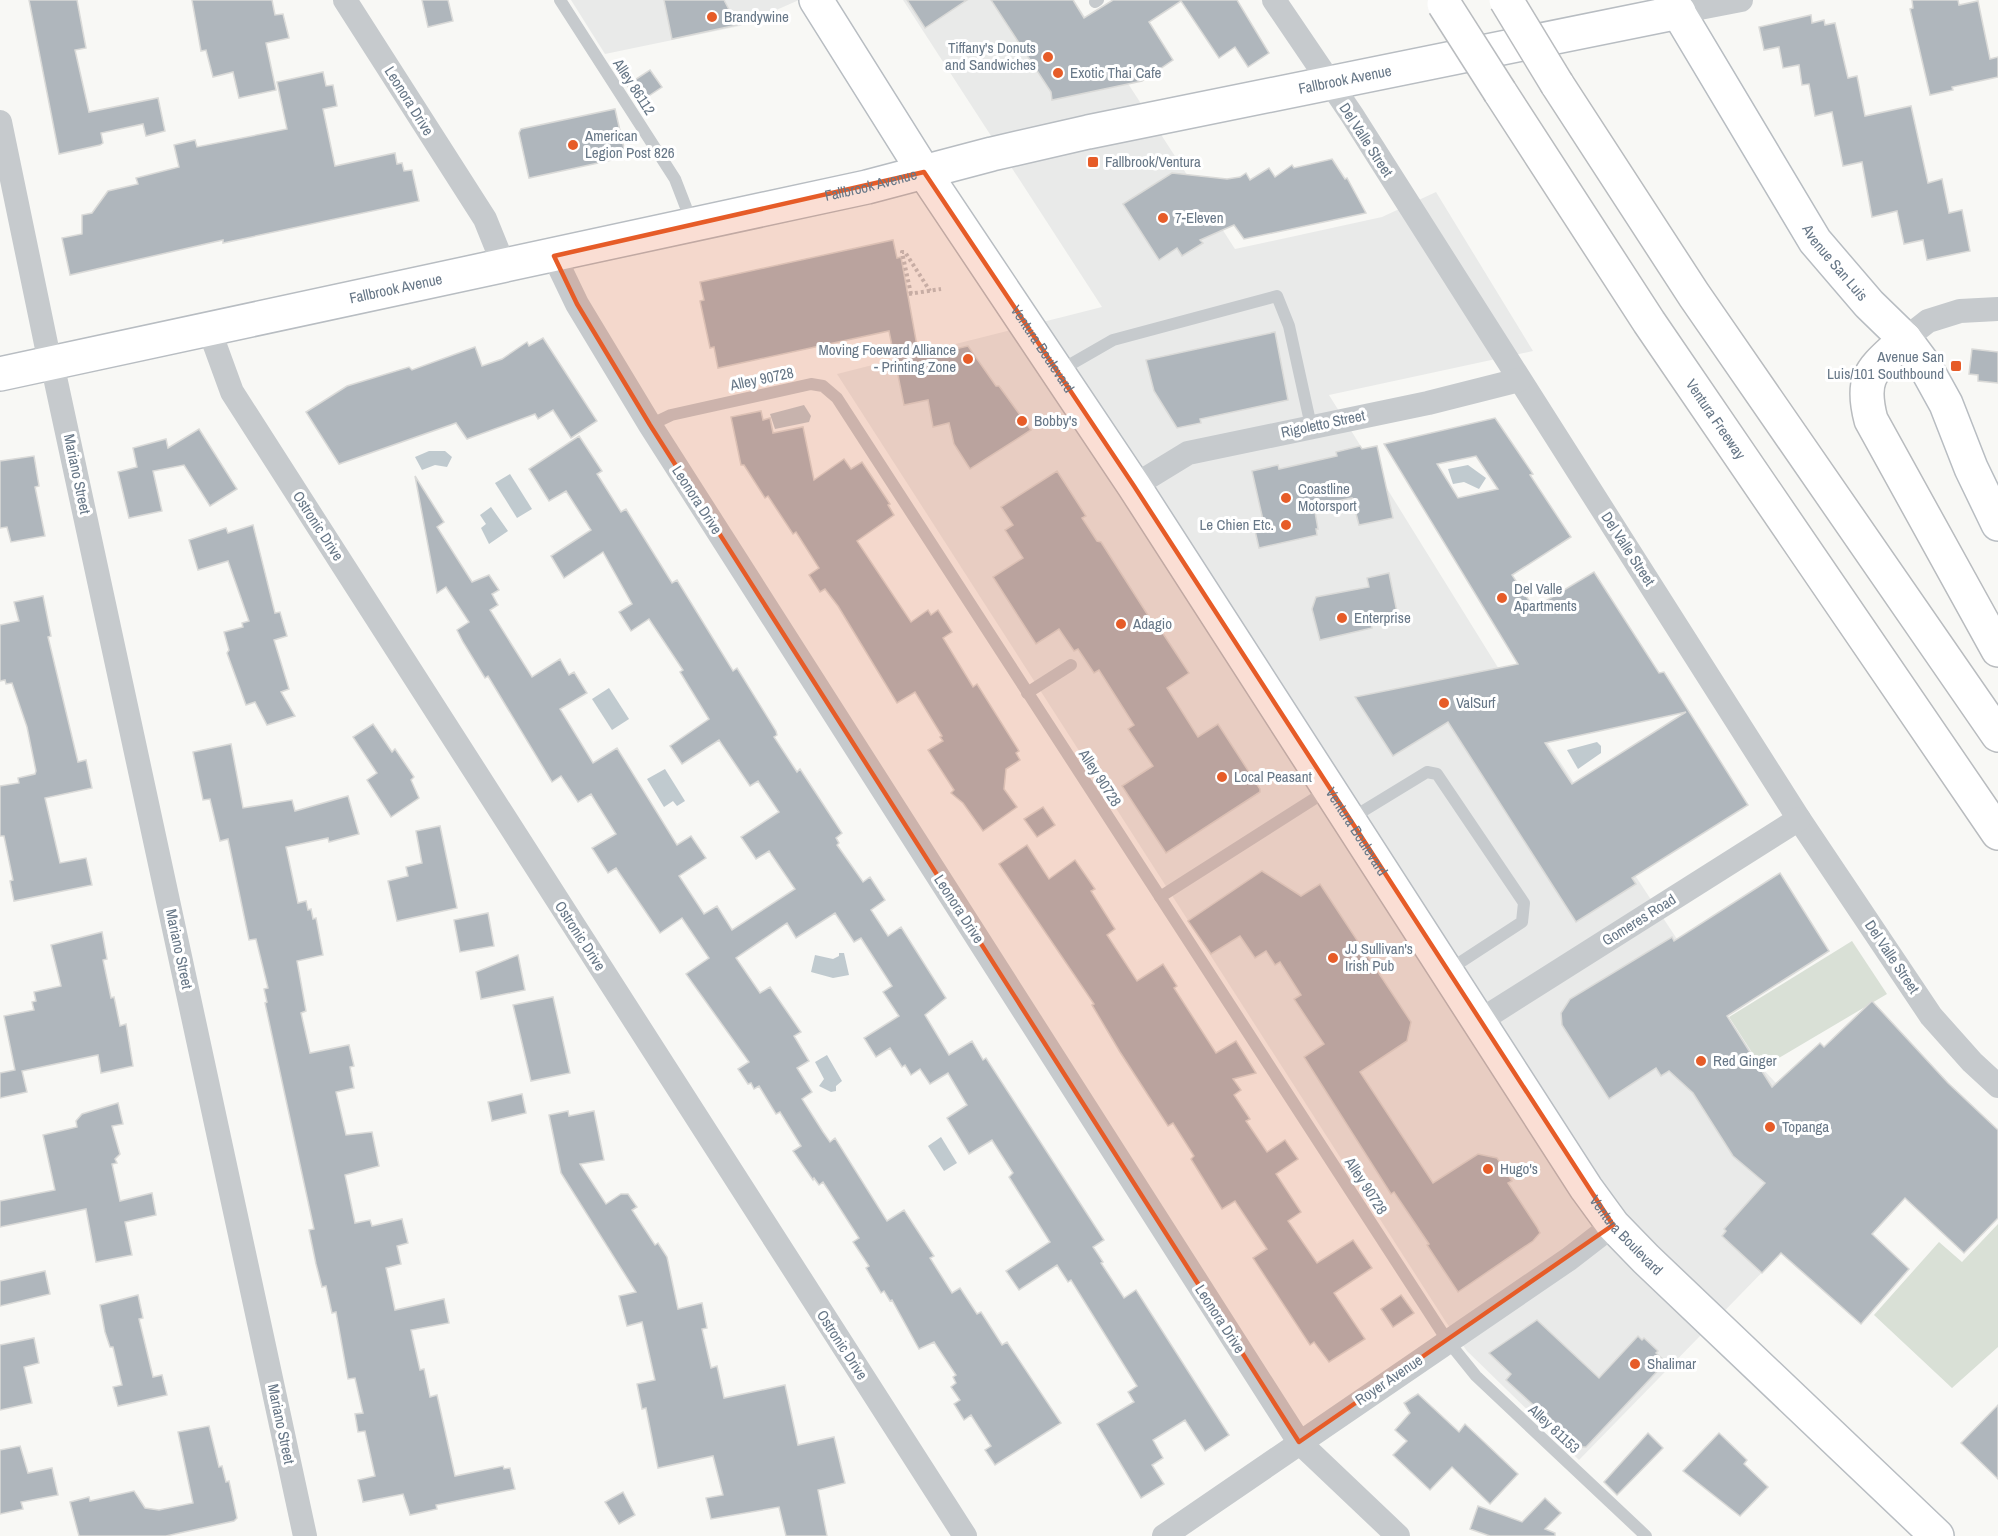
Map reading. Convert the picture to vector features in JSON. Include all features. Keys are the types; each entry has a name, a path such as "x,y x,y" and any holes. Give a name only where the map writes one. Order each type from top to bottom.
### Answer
{"main road":[{"name":"Ventura Boulevard","path":"816,0 924,172 1134,486 1478,1022 1586,1188 1613,1225 1937,1536"},
{"path":"1506,0 1557,84 1694,295 1998,735"},
{"name":"Ventura Freeway","path":"1443,2 1649,322 1998,833"},
{"name":"Fallbrook Avenue","path":"0,374 554,256 867,187 1088,132 1328,83 1675,6"},
{"name":"Avenue San Luis","path":"1675,6 1815,241 1869,304 1905,339 1924,366 1946,404 1971,468 1998,524"},
{"path":"1905,339 1871,373 1865,396 1871,420 1998,650"}],"street":[{"name":"Leonora Drive","path":"345,0 484,219 504,266"},
{"name":"Del Valle Street","path":"1274,0 1352,116 1799,819 1931,1016 1998,1086"},
{"name":"Fallbrook Avenue","path":"1675,6 1741,0"},
{"name":"Mariano Street","path":"0,122 305,1536"},
{"name":"Leonora Drive","path":"554,256 576,304 650,426 1299,1442 1398,1536"},
{"path":"1905,339 1928,321 1960,311 1998,309"},
{"name":"Ostronic Drive","path":"209,329 226,383 965,1536"},
{"name":"Rigoletto Street","path":"1134,486 1188,453 1428,403 1519,380"},
{"name":"Gomeres Road","path":"1478,1022 1799,819"},
{"name":"Royer Avenue","path":"1164,1536 1569,1258 1613,1225"}],"lane":[{"name":"Alley 86112","path":"560,0 675,179 692,225"},
{"path":"1058,371 1113,340 1277,296 1289,326 1311,426"},
{"name":"Alley 90728","path":"650,426 671,415 811,384 823,386 837,398 1447,1340"},
{"path":"1027,693 1071,665"},
{"path":"1349,820 1427,772 1437,774 1524,903 1522,922 1446,971"},
{"path":"1160,897 1329,790"},
{"name":"Alley 81153","path":"1447,1340 1476,1376 1646,1536"}],"path":[{"path":"930,291 905,252 902,252 910,294 930,291 941,289"}],"highlighted area":[{"path":"924,172 1134,486 1613,1225 1299,1442 650,425 577,304 554,256"}],"shaded area":[{"path":"571,0 799,0 740,26 605,54"},
{"path":"903,0 1074,0 1235,249 1382,217 1436,192 1533,351 1329,395 1497,666 1762,1068 1859,1173 1579,1460 1467,1351 1446,1322 837,374 1102,307"},
{"path":"804,405 811,416 809,422 775,429 770,414"},
{"path":"429,451 445,451 452,457 447,467 435,465 422,470 415,457"},
{"path":"1468,465 1486,478 1479,489 1464,482 1453,484 1448,469"},
{"path":"510,474 532,509 517,518 495,483"},
{"path":"491,507 508,531 489,544 481,528 486,524 480,515"},
{"path":"609,688 629,719 612,730 592,699"},
{"path":"1597,742 1601,746 1601,753 1578,769 1567,750"},
{"path":"665,769 685,801 677,806 673,801 664,807 647,779"},
{"path":"1852,941 1887,994 1762,1068 1729,1017"},
{"path":"839,953 844,953 849,975 833,978 811,972 815,955 833,959 839,956"},
{"path":"827,1055 842,1081 836,1086 836,1091 831,1092 819,1086 824,1079 815,1062"},
{"path":"941,1137 957,1163 944,1171 928,1146"},
{"path":"1998,1224 1998,1347 1952,1388 1874,1315 1939,1242 1962,1262"}],"building":[{"path":"29,0 77,0 86,48 75,50 89,112 158,98 165,131 146,136 143,124 101,133 103,143 100,145 59,154"},
{"path":"192,0 272,0 275,15 283,14 289,38 266,43 276,90 239,98 233,72 213,77 206,50 201,51"},
{"path":"422,0 448,0 453,21 428,27"},
{"path":"664,0 724,0 737,25 672,39"},
{"path":"907,0 967,0 925,28"},
{"path":"991,0 1073,0 1084,18 1113,0 1237,0 1269,53 1248,67 1235,47 1219,58 1181,1 1149,22 1173,60 1142,81 1052,100 1051,92"},
{"path":"1912,0 1958,0 1959,5 1978,1 1990,59 1998,57 1998,77 1952,87 1953,90 1930,95 1910,9 1913,8"},
{"path":"1811,15 1812,23 1824,20 1825,25 1835,23 1848,78 1857,76 1865,116 1911,106 1928,183 1942,179 1949,213 1962,210 1970,251 1927,260 1923,240 1904,244 1897,211 1872,217 1862,162 1843,166 1832,112 1815,116 1809,84 1802,85 1799,65 1783,68 1779,47 1764,50 1759,27"},
{"path":"650,70 662,87 638,103 627,85"},
{"path":"323,72 326,86 333,85 337,106 323,109 335,166 395,153 397,164 402,163 404,171 412,170 419,201 223,243 223,240 70,275 62,238 82,234 82,215 92,213 108,191 138,184 136,178 179,167 174,145 195,140 197,147 287,129 277,82"},
{"name":"American Legion Post 826","path":"615,109 626,157 529,178 519,133 521,129"},
{"path":"1332,159 1345,179 1347,178 1366,213 1244,239 1234,225 1200,240 1203,243 1182,256 1177,248 1159,260 1123,204 1172,173 1227,179 1240,177 1246,173 1250,180 1269,168 1275,177 1292,165 1294,168"},
{"path":"893,240 897,258 901,257 919,357 968,346 1031,430 970,469 954,444 949,423 933,427 928,400 904,405 889,331 718,368 714,347 710,348 700,301 704,300 700,282"},
{"path":"1275,332 1288,400 1200,419 1201,423 1177,428 1154,391 1146,360"},
{"path":"543,338 597,421 571,438 553,410 538,419 535,414 467,439 456,423 339,464 306,412 347,386 409,367 412,370 475,347 482,366 502,359 527,342 529,346"},
{"path":"1972,349 1998,352 1998,383 1978,381 1978,375 1969,374"},
{"path":"761,411 763,420 770,418 773,433 803,427 814,480 844,459 851,469 862,462 890,504 888,505 894,515 857,541 911,622 928,610 931,615 938,610 952,632 943,638 973,687 977,684 1019,751 1016,753 1020,760 1006,769 1004,789 1017,807 983,831 963,803 951,793 954,790 928,750 943,741 940,737 942,736 915,692 897,703 838,606 825,589 820,592 809,575 819,568 796,532 793,534 768,496 765,498 744,465 741,465 731,417"},
{"path":"1495,418 1533,474 1530,475 1571,537 1512,575 1534,608 1594,572 1659,673 1664,672 1748,805 1632,878 1636,884 1576,922 1448,722 1393,756 1355,697 1518,664 1384,444","holes":["1476,456 1498,489 1458,498 1437,464","1686,712 1572,784 1545,743"]},
{"path":"199,429 237,489 210,506 184,465 153,471 162,511 129,518 118,472 137,467 133,448 166,439 168,448"},
{"path":"579,436 602,471 597,474 621,512 626,509 672,583 677,580 733,671 737,668 776,731 777,735 774,737 797,772 800,769 842,833 836,838 839,843 837,845 863,882 870,877 885,900 871,910 888,936 901,927 946,998 925,1015 949,1055 972,1041 983,1060 986,1058 1104,1240 1093,1247 1103,1262 1101,1263 1124,1298 1136,1290 1229,1435 1205,1451 1185,1420 1153,1440 1163,1458 1152,1465 1164,1484 1141,1498 1097,1424 1134,1402 1128,1392 1137,1386 1071,1280 1068,1282 1057,1265 1019,1290 1006,1271 1050,1242 1009,1177 1013,1173 992,1140 969,1154 947,1118 967,1105 948,1073 930,1084 920,1069 911,1075 905,1065 902,1067 890,1048 876,1057 864,1038 899,1016 883,992 892,986 861,938 854,942 835,913 796,938 787,923 736,958 760,993 770,987 801,1032 794,1036 809,1061 797,1068 812,1092 802,1099 823,1132 830,1142 835,1138 887,1221 904,1210 934,1256 930,1258 952,1293 960,1288 977,1314 981,1312 1002,1345 1007,1342 1061,1423 995,1465 985,1450 991,1446 971,1415 964,1420 954,1404 960,1400 951,1387 956,1383 953,1377 956,1375 934,1342 919,1349 892,1300 890,1301 884,1291 881,1293 866,1268 869,1266 853,1242 859,1238 823,1182 819,1185 814,1178 813,1180 793,1151 801,1146 780,1112 776,1114 759,1086 754,1089 738,1069 749,1062 686,974 709,958 682,918 660,933 616,868 608,873 592,848 616,834 591,794 578,802 561,776 552,782 488,676 485,678 463,642 457,630 469,622 446,587 437,593 415,476 444,522 437,527 472,582 489,575 499,590 492,594 498,605 490,610 532,677 560,659 569,675 574,672 587,693 560,709 593,763 617,748 677,845 691,836 706,858 679,876 704,914 717,906 732,930 795,889 769,851 756,859 741,837 779,812 758,781 750,786 719,740 682,764 670,746 709,719 680,672 683,670 649,619 631,631 619,612 632,604 603,552 564,578 551,556 591,530 566,491 549,501 529,469"},
{"path":"1360,446 1362,449 1377,446 1393,518 1359,525 1352,498 1314,506 1317,535 1259,548 1253,522 1263,520 1252,471 1278,465 1279,469 1337,456 1336,452"},
{"path":"34,456 39,486 35,487 45,536 11,542 7,527 0,528 0,461"},
{"path":"1057,471 1086,516 1082,518 1097,541 1101,542 1160,634 1162,632 1189,673 1167,688 1198,737 1218,724 1260,789 1260,792 1166,853 1122,786 1153,766 1128,729 1134,725 1099,670 1094,673 1078,649 1074,651 1059,629 1036,644 993,577 1023,558 1005,530 1013,525 1001,507"},
{"path":"253,525 275,613 280,612 287,636 274,640 289,689 281,692 295,716 267,725 255,702 246,705 227,653 229,650 224,632 243,627 242,623 249,621 228,561 198,570 189,540 226,528 228,533"},
{"name":"Enterprise","path":"1389,573 1398,617 1371,623 1372,628 1320,640 1312,609 1316,597 1369,587 1367,578"},
{"path":"43,596 51,636 48,637 78,762 86,760 92,788 45,798 60,863 86,858 92,885 14,901 10,881 13,880 4,836 0,836 0,786 19,783 18,778 35,774 36,771 27,727 12,683 6,684 5,680 0,681 0,625 19,621 14,602"},
{"path":"373,724 392,752 395,749 414,777 411,780 419,798 391,817 367,780 377,773 353,737"},
{"path":"231,744 243,808 292,800 295,811 348,796 359,834 329,842 328,838 286,847 298,903 306,901 313,919 316,918 323,955 297,961 306,1011 301,1013 310,1053 349,1045 354,1066 350,1067 354,1088 336,1092 346,1135 372,1132 379,1166 345,1175 355,1223 370,1220 372,1226 402,1219 408,1243 397,1246 401,1264 386,1268 395,1310 444,1299 449,1323 411,1330 420,1370 424,1369 430,1397 437,1395 455,1476 503,1466 504,1469 510,1468 515,1489 436,1505 437,1509 410,1515 403,1494 363,1502 358,1480 375,1476 365,1431 358,1432 355,1414 363,1413 355,1378 348,1379 336,1312 332,1313 326,1286 322,1287 316,1264 309,1230 314,1229 265,1003 267,1002 264,989 268,988 256,939 249,940 228,839 220,841 210,799 203,800 193,752"},
{"path":"1043,807 1055,825 1037,837 1024,819"},
{"path":"440,826 457,908 397,921 388,881 408,876 406,867 422,863 416,831"},
{"path":"1027,845 1049,879 1075,860 1095,889 1091,891 1115,929 1107,935 1137,981 1163,964 1177,986 1174,988 1216,1053 1236,1041 1256,1073 1233,1079 1241,1090 1234,1095 1250,1119 1246,1121 1267,1152 1285,1140 1298,1159 1276,1174 1301,1212 1288,1221 1317,1263 1353,1240 1372,1268 1334,1293 1365,1339 1329,1362 1314,1342 1310,1345 1253,1258 1267,1249 1235,1201 1222,1209 1191,1159 1194,1156 1173,1123 1168,1126 1120,1052 1092,1005 1094,1004 999,864"},
{"path":"1262,871 1301,896 1320,884 1411,1022 1407,1041 1360,1072 1433,1183 1478,1154 1497,1158 1512,1181 1508,1183 1540,1233 1533,1241 1458,1292 1394,1192 1391,1194 1304,1057 1324,1044 1294,999 1301,995 1280,962 1275,965 1266,951 1255,958 1240,936 1211,954 1188,921"},
{"path":"1780,873 1829,951 1727,1016 1772,1087 1820,1043 1824,1047 1872,1001 1948,1083 1998,1130 1998,1218 1964,1253 1905,1198 1872,1234 1909,1269 1861,1324 1781,1253 1762,1273 1722,1236 1726,1231 1724,1229 1765,1183 1733,1156 1693,1093 1669,1071 1661,1076 1656,1068 1609,1099 1562,1025 1561,1013 1570,999 1672,937 1674,941"},
{"path":"488,913 494,946 460,952 454,920"},
{"path":"102,932 107,959 103,960 111,998 114,997 120,1026 126,1024 133,1066 101,1073 98,1055 22,1071 27,1092 0,1098 0,1073 15,1070 4,1016 34,1010 32,1002 36,1001 34,992 61,986 51,945"},
{"path":"518,955 525,990 481,999 476,972"},
{"path":"553,997 570,1073 531,1081 513,1005"},
{"path":"522,1094 526,1113 492,1121 488,1102"},
{"path":"118,1103 123,1124 112,1126 120,1154 115,1159 117,1163 112,1164 120,1201 152,1193 156,1215 125,1222 132,1255 96,1262 86,1209 0,1227 0,1201 55,1190 43,1135 77,1127 76,1121 82,1114"},
{"path":"568,1111 569,1116 594,1111 604,1160 580,1164 606,1204 621,1194 628,1194 637,1207 632,1210 655,1245 658,1243 667,1257 678,1309 702,1303 707,1328 702,1329 711,1368 717,1366 724,1398 785,1385 798,1445 834,1437 845,1483 818,1490 827,1536 786,1536 779,1507 711,1519 706,1498 723,1495 713,1456 658,1468 646,1408 642,1409 637,1384 655,1380 642,1322 627,1326 619,1296 636,1292 561,1173 549,1115"},
{"path":"45,1271 50,1294 0,1306 0,1281"},
{"path":"138,1295 143,1318 139,1319 153,1377 162,1375 167,1395 118,1406 113,1387 122,1385 113,1347 110,1347 105,1332 100,1305"},
{"path":"1401,1295 1414,1313 1393,1327 1381,1309"},
{"path":"1537,1320 1599,1378 1638,1336 1642,1340 1644,1338 1658,1351 1656,1353 1666,1362 1586,1447 1579,1447 1506,1380 1511,1374 1489,1353"},
{"path":"34,1338 39,1363 24,1367 32,1403 0,1410 0,1345"},
{"path":"1418,1394 1459,1432 1465,1424 1518,1474 1490,1504 1452,1467 1430,1490 1393,1455 1407,1441 1395,1430 1410,1413 1404,1403"},
{"path":"1998,1405 1998,1479 1961,1443"},
{"path":"209,1426 219,1467 222,1466 226,1482 229,1481 237,1518 234,1521 166,1536 79,1536 70,1502 89,1497 90,1501 134,1491 145,1508 159,1510 193,1503 178,1432"},
{"path":"1648,1433 1663,1448 1617,1495 1604,1482"},
{"path":"1719,1433 1747,1460 1744,1464 1768,1487 1740,1516 1683,1471"},
{"path":"20,1446 28,1473 52,1468 58,1495 21,1502 23,1509 0,1514 0,1450"},
{"path":"623,1492 635,1515 619,1524 605,1502"},
{"path":"1545,1498 1561,1513 1545,1529 1555,1533 1555,1536 1490,1536 1470,1529 1478,1506 1522,1522"}],"place":[{"name":"Brandywine","path":"712,17"},
{"name":"Tiffany's Donuts and Sandwiches","path":"1048,57"},
{"name":"Exotic Thai Cafe","path":"1058,73"},
{"name":"American Legion Post 826","path":"573,145"},
{"name":"Fallbrook/Ventura","path":"1093,162"},
{"name":"7-Eleven","path":"1163,218"},
{"name":"Moving Foeward Alliance - Printing Zone","path":"968,359"},
{"name":"Avenue San Luis/101 Southbound","path":"1956,366"},
{"name":"Bobby's","path":"1022,421"},
{"name":"Coastline Motorsport","path":"1286,498"},
{"name":"Le Chien Etc.","path":"1286,525"},
{"name":"Del Valle Apartments","path":"1502,598"},
{"name":"Enterprise","path":"1342,618"},
{"name":"Adagio","path":"1121,624"},
{"name":"ValSurf","path":"1444,703"},
{"name":"Local Peasant","path":"1222,777"},
{"name":"JJ Sullivan's Irish Pub","path":"1333,958"},
{"name":"Red Ginger","path":"1701,1061"},
{"name":"Topanga","path":"1770,1127"},
{"name":"Hugo's","path":"1488,1169"},
{"name":"Shalimar","path":"1635,1364"}]}
